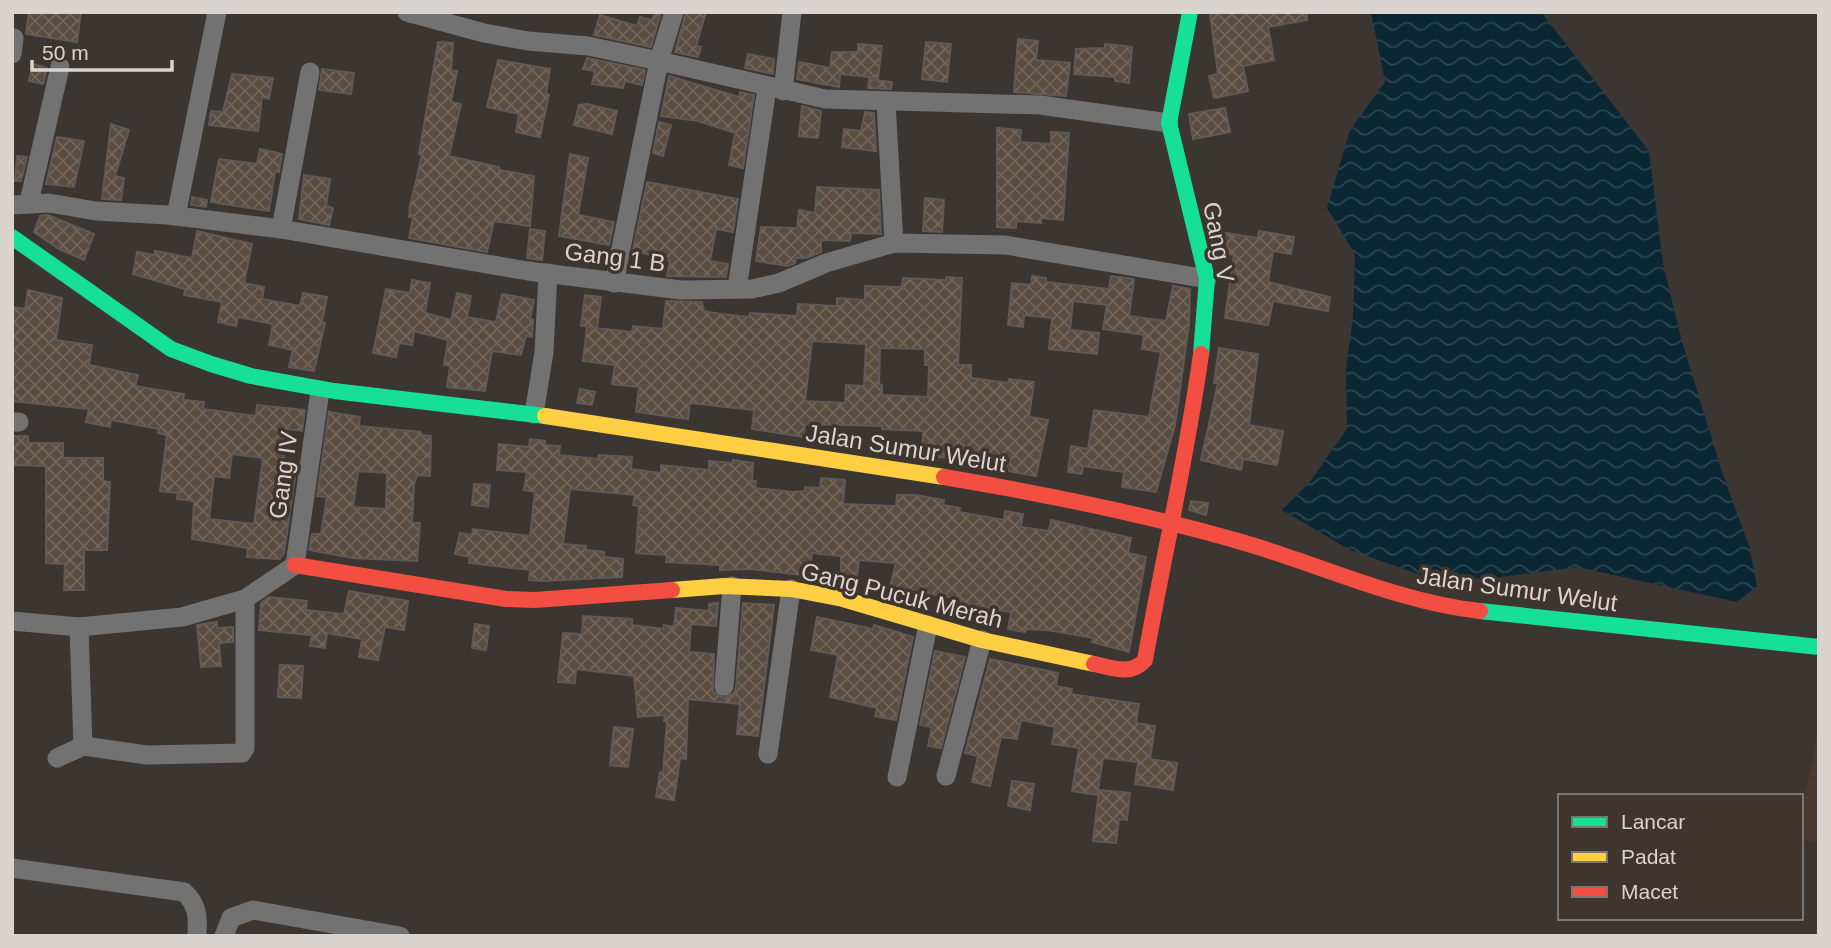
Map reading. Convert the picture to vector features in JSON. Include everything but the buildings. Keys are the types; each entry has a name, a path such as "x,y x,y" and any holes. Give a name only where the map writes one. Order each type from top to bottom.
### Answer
{"street":[{"path":"176,216 217,12"},
{"path":"407,12 484,33 528,41 559,41 824,99 1040,106 1169,123"},
{"path":"614,283 659,61 674,12"},
{"path":"737,289 792,12"},
{"name":"Gang V","path":"1170,523 1191,428 1206,322 1207,279 1169,123 1190,12"},
{"path":"21,204 60,67"},
{"path":"281,229 310,72"},
{"path":"886,103 894,243"},
{"name":"Gang 1 B","path":"21,204 176,216 281,229 548,273 681,290 737,289 779,283 826,262 894,243 1005,245 1207,279"},
{"name":"Jalan Sumur Welut","path":"12,237 171,348 193,358 320,391 534,414 957,478 1059,497 1218,535 1419,601 1465,610 1819,647"},
{"path":"534,414 544,352 548,273"},
{"name":"Gang IV","path":"295,565 320,391"},
{"name":"Gang Pucuk Merah","path":"295,565 506,598 535,600 732,586 791,589 843,600 982,640 1126,671 1138,668 1145,660 1170,523"},
{"path":"12,621 79,627 182,617 245,599 295,565"},
{"path":"724,686 732,586"},
{"path":"768,754 791,589"},
{"path":"57,758 83,746 147,755 242,753 245,748 245,599"},
{"path":"897,777 928,625"},
{"path":"79,627 83,746"},
{"path":"946,776 982,640"},
{"path":"12,868 184,892 194,901 198,916 197,936"},
{"path":"224,936 231,918 253,911 400,936"}],"shaded area":[{"path":"1819,684 1819,842 1803,840 1803,809 1818,729"}],"water":[{"path":"1371,12 1541,12 1649,151 1663,264 1681,338 1721,469 1749,546 1757,586 1737,602 1577,567 1486,579 1421,575 1350,550 1282,510 1309,483 1347,429 1346,368 1353,318 1355,254 1327,208 1350,130 1385,82"}],"traffic: fast":[{"path":"1190,12 1169,123 1207,279 1201,354"},
{"path":"12,237 171,349 211,364 251,376 334,391 545,416"},
{"path":"1480,611 1819,647"}],"traffic: slow":[{"path":"545,416 944,477"},
{"path":"672,590 724,586 791,589 843,599 982,640 1094,664"}],"traffic: jam":[{"path":"1094,664 1128,669 1145,660 1201,354"},
{"path":"944,477 1058,498 1170,523 1274,552 1391,592 1480,611"},
{"path":"295,565 506,599 535,600 672,590"}]}
